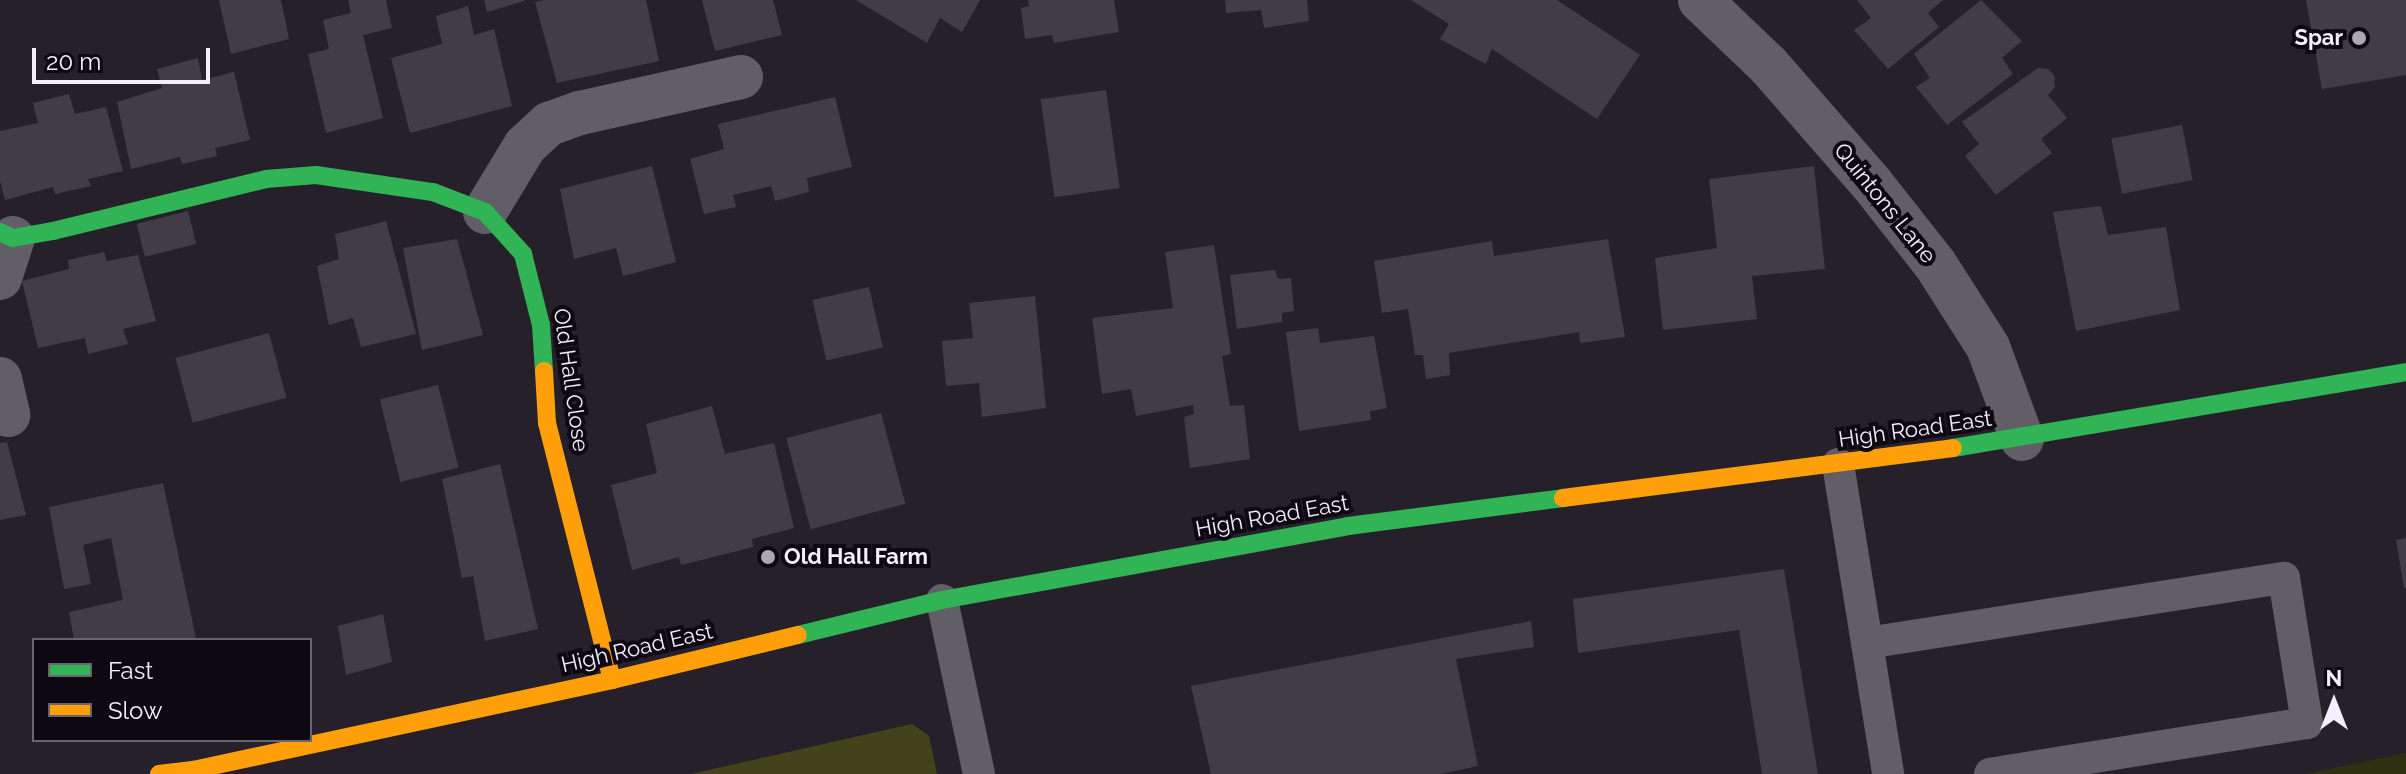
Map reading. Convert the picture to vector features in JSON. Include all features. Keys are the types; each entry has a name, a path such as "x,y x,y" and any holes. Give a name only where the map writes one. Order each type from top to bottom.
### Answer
{"street":[{"name":"Quintons Lane","path":"1700,0 1769,66 1872,184 1935,264 1988,347 2022,439"},
{"path":"485,212 525,146 549,124 580,113 741,77"},
{"name":"Old Hall Close","path":"4,249 266,179 316,175 433,192 485,212 523,254 541,325 547,423 612,680"},
{"name":"High Road East","path":"159,774 612,680 942,600 1348,526 2022,439 2406,372"}],"lane":[{"path":"1838,464 1888,774"},
{"path":"1867,643 2284,578 2307,723 1990,774"},
{"path":"942,600 979,774"}],"shaded area":[{"path":"912,724 929,736 937,774 691,774"},
{"path":"2406,753 2406,774 2305,774"}],"building":[{"path":"219,0 281,0 289,39 231,54"},
{"path":"348,0 386,0 392,28 363,35 383,118 326,133 308,54 329,49 323,20 351,13"},
{"path":"484,0 524,0 524,1 487,12"},
{"path":"646,0 659,61 557,83 535,2"},
{"path":"702,0 773,0 782,35 715,51"},
{"path":"856,0 980,0 962,32 940,18 927,43"},
{"path":"1028,0 1114,0 1119,32 1054,43 1052,35 1025,39 1021,8 1029,6"},
{"path":"1225,0 1307,0 1309,21 1264,28 1261,10 1226,13"},
{"path":"1411,0 1557,0 1640,55 1597,119 1492,49 1486,64 1440,39 1449,24"},
{"path":"1857,0 1943,0 1928,13 1939,27 1888,69 1854,30 1871,18"},
{"path":"1981,0 2022,41 2002,58 2013,74 1947,125 1916,87 1930,78 1914,54"},
{"name":"Spar","path":"2306,0 2406,0 2406,75 2322,89"},
{"path":"468,6 474,35 494,29 512,106 410,133 391,58 442,44 436,16"},
{"path":"198,58 202,80 234,72 250,140 215,148 217,156 182,164 180,157 131,169 117,102 162,88 157,69"},
{"path":"2038,68 2048,69 2054,75 2055,87 2048,95 2067,118 2041,139 2052,153 1996,195 1965,156 1979,144 1962,122"},
{"path":"1106,90 1120,188 1054,197 1041,99"},
{"path":"69,94 75,114 106,107 123,171 88,179 91,186 55,194 53,187 5,200 0,181 0,131 38,123 33,103"},
{"path":"835,97 852,167 807,178 809,192 775,201 771,186 733,195 736,207 704,214 690,159 724,149 718,124"},
{"path":"2182,125 2193,180 2122,194 2111,139"},
{"path":"652,166 676,262 623,276 616,248 574,259 560,189"},
{"path":"1814,166 1825,269 1752,276 1757,319 1663,330 1655,258 1717,248 1709,179"},
{"path":"2101,206 2108,235 2166,227 2180,310 2076,331 2053,212"},
{"path":"188,211 196,244 145,257 137,224"},
{"path":"386,221 416,334 361,347 353,318 329,325 317,266 339,259 335,234"},
{"path":"457,239 483,335 422,350 403,248"},
{"path":"1608,239 1625,337 1580,343 1579,332 1449,353 1450,375 1426,379 1423,355 1415,355 1408,309 1382,313 1374,261 1492,241 1494,256"},
{"path":"1214,245 1231,354 1222,356 1230,406 1244,405 1250,459 1190,468 1184,417 1194,414 1193,405 1136,416 1131,389 1102,394 1092,318 1173,308 1165,252"},
{"path":"104,252 107,261 138,255 156,321 123,329 128,344 88,354 85,338 38,348 22,281 69,269 68,260"},
{"path":"1275,270 1278,279 1291,278 1294,311 1282,313 1282,322 1237,329 1230,275"},
{"path":"869,287 883,347 826,360 812,300"},
{"path":"1035,296 1046,408 982,417 979,383 946,386 942,341 973,338 969,303"},
{"path":"1318,328 1320,343 1374,336 1387,408 1370,411 1371,420 1299,431 1286,332"},
{"path":"269,333 286,398 193,423 175,358"},
{"path":"438,385 459,467 400,482 380,400"},
{"path":"712,406 725,454 774,443 794,528 752,539 753,547 681,565 679,557 632,570 611,485 657,473 646,424"},
{"path":"881,413 905,504 811,529 786,438"},
{"path":"7,442 26,515 0,520 0,443"},
{"path":"500,464 538,629 485,641 473,576 462,578 442,479"},
{"path":"163,483 196,638 74,638 69,612 123,600 111,538 83,545 91,584 64,589 49,507"},
{"path":"2406,538 2406,588 2404,588 2396,540"},
{"path":"1784,569 1818,774 1762,774 1739,630 1578,653 1573,599"},
{"path":"383,614 392,662 346,675 338,626"},
{"path":"1531,621 1534,647 1456,659 1478,766 1441,774 1211,774 1191,686"}],"traffic: fast":[{"path":"0,232 13,238 53,231 266,179 316,175 433,192 485,212 523,254 541,325 544,371"},
{"path":"1953,448 2406,372"},
{"path":"798,635 942,600 1348,526 1563,498"}],"traffic: slow":[{"path":"544,371 547,423 612,680"},
{"path":"1563,498 1953,448"},
{"path":"159,774 193,770 612,680 798,635"}],"place":[{"name":"Spar","path":"2359,38"},
{"name":"Old Hall Farm","path":"768,557"}]}
